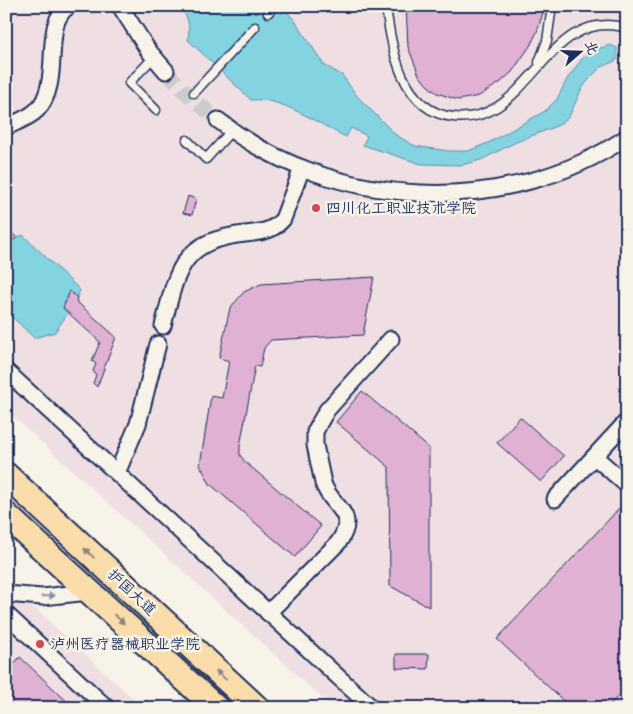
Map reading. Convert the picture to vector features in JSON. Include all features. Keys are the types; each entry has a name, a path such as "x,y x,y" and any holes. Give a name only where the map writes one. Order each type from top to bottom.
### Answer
{"main road":[{"name":"护国大道","path":"6,475 257,708"},
{"name":"护国大道","path":"6,514 216,708"}],"street":[{"path":"6,126 31,114 44,98 51,79 57,19 70,6"},
{"path":"120,6 154,57 166,71"},
{"path":"218,120 269,153 302,168 343,181 395,191 421,193 474,191 500,187 551,174 625,141"},
{"path":"163,326 175,277 188,258 207,243 263,232 278,226 283,219 302,168"},
{"path":"268,613 338,543 346,530 345,515 325,491 315,432 327,410 392,339"},
{"path":"117,473 138,424 158,344"},
{"path":"6,371 372,708"},
{"path":"6,391 22,386"},
{"path":"555,499 627,421"},
{"path":"595,457 627,485"},
{"path":"6,594 42,597 89,592"},
{"path":"9,621 107,708"}],"lane":[{"path":"386,6 396,58 402,74 418,101 435,114 459,118 487,113 511,96 549,54 579,32 606,25 627,28"},
{"path":"537,66 547,41 552,6"},
{"path":"194,93 255,27"},
{"path":"154,57 129,83 156,110"},
{"path":"187,140 206,159 232,130"}],"shaded area":[{"name":"四川化工职业技术学院","path":"6,6 627,6 627,708 333,708 6,410"},
{"name":"泸州医疗器械职业学院","path":"6,581 143,708 6,708"}],"water":[{"path":"179,6 281,6 294,19 324,65 342,75 357,96 396,135 415,146 449,151 468,151 490,142 545,111 557,99 567,79 590,51 610,45 617,48 617,60 600,68 590,78 581,90 569,117 559,125 514,143 481,160 462,165 421,164 363,145 367,136 351,128 346,137 300,112 263,100 251,100 188,40 188,22"},
{"path":"23,235 80,290 77,298 70,291 63,308 68,313 55,332 34,338 6,311 6,243"}],"building":[{"path":"406,6 545,6 537,32 530,46 512,72 501,82 479,96 458,100 437,93 419,75 408,47"},
{"path":"188,196 196,199 192,215 183,213"},
{"path":"10,231 17,238 6,243 6,232"},
{"path":"374,277 363,335 271,340 264,348 260,367 255,366 240,455 245,462 321,526 295,557 210,484 200,465 211,396 222,398 229,361 219,358 230,308 244,292 261,284"},
{"path":"70,291 77,298 76,301 116,337 97,387 93,383 96,375 93,371 96,364 92,361 100,342 63,308"},
{"path":"362,391 429,448 429,607 390,586 389,467 336,422"},
{"path":"520,417 564,456 541,482 497,443"},
{"path":"626,501 627,687 607,708 571,708 497,639"},
{"path":"396,654 429,654 428,669 396,668"},
{"path":"20,657 74,708 6,708 6,672"}],"tunnel":[{"path":"166,71 183,90 218,120"}],"place":[{"name":"四川化工职业技术学院","path":"316,208"},
{"name":"泸州医疗器械职业学院","path":"40,644"}]}
